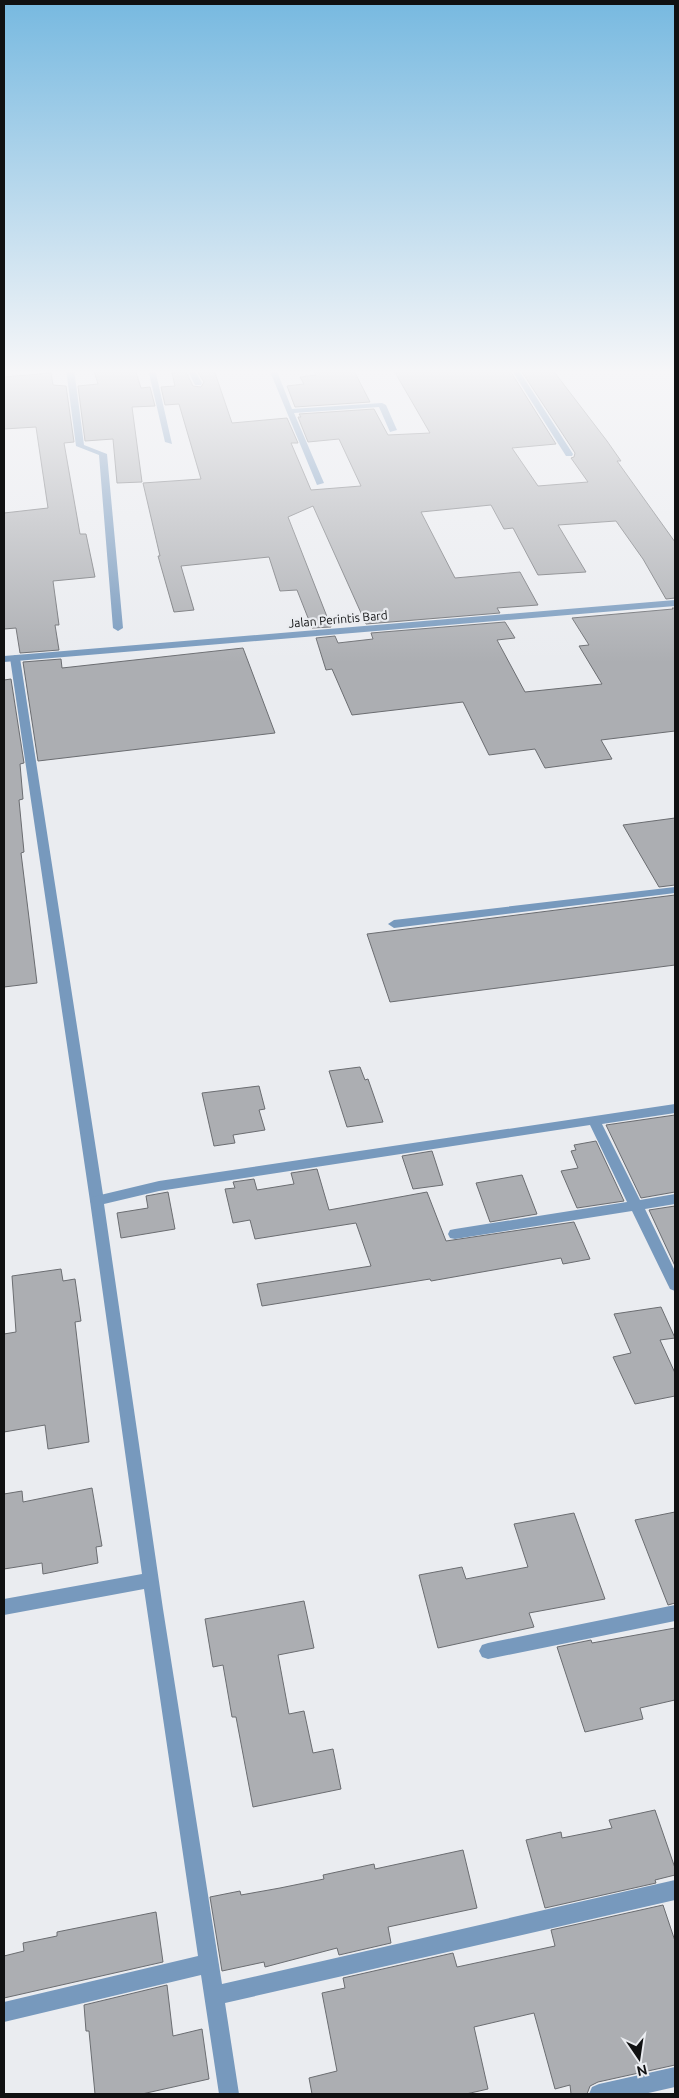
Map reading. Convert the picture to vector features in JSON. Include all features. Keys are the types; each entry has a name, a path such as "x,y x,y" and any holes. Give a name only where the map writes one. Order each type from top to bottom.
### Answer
{"street":[{"path":"104,467 118,628"},
{"path":"313,467 320,483"},
{"name":"Jalan Perintis Bard","path":"4,659 675,603"},
{"path":"15,658 229,2094"},
{"path":"394,924 675,890"},
{"path":"97,1201 159,1186 675,1108"},
{"path":"594,1120 638,1206 675,1285"},
{"path":"455,1234 675,1199"},
{"path":"4,1607 152,1580"},
{"path":"488,1651 675,1613"},
{"path":"214,1996 675,1890"},
{"path":"4,2012 209,1963"},
{"path":"598,2094 675,2077"}],"building":[{"path":"42,467 68,467 80,534 86,534 95,577 53,581 59,625 55,625 59,650 20,653 16,628 4,629 4,513 48,508"},
{"path":"116,467 140,467 142,482 117,483"},
{"path":"197,467 301,467 311,490 361,486 352,467 525,467 538,486 588,482 577,467 621,467 675,542 675,598 666,599 643,559 616,521 558,525 586,572 538,575 513,528 504,529 491,505 421,512 455,578 520,572 538,605 497,608 500,613 366,624 313,506 288,517 331,627 312,628 297,590 280,591 269,557 181,566 194,610 174,612 158,556 160,556 143,483 201,479"},
{"path":"675,608 675,731 601,740 612,759 545,768 535,749 489,755 463,702 352,715 332,669 326,670 316,638 335,636 338,643 373,639 371,633 505,622 515,638 497,640 525,692 602,684 579,646 589,645 572,618"},
{"path":"243,648 275,733 38,761 23,662 61,659 62,668"},
{"path":"11,679 24,763 20,764 23,799 19,800 24,852 21,853 37,983 4,987 4,680"},
{"path":"675,818 675,885 659,887 623,825"},
{"path":"675,895 675,965 390,1002 367,934"},
{"path":"360,1067 365,1080 368,1079 383,1122 347,1127 329,1071"},
{"path":"259,1086 265,1109 259,1110 265,1130 233,1135 235,1143 214,1146 202,1093"},
{"path":"675,1115 675,1192 641,1198 606,1125"},
{"path":"596,1141 624,1201 577,1208 561,1171 578,1168 571,1151 576,1150 574,1145"},
{"path":"432,1151 443,1185 413,1189 402,1156"},
{"path":"317,1169 329,1210 427,1192 446,1241 574,1222 590,1259 563,1264 561,1258 431,1281 430,1279 262,1306 257,1284 371,1266 356,1223 255,1239 250,1220 233,1223 225,1189 235,1188 233,1182 254,1179 257,1190 294,1184 291,1173"},
{"path":"522,1175 537,1214 490,1222 476,1183"},
{"path":"168,1192 175,1229 121,1238 117,1213 148,1208 146,1196"},
{"path":"675,1206 675,1266 649,1210"},
{"path":"61,1269 63,1281 75,1279 81,1321 75,1322 89,1442 48,1449 45,1425 4,1432 4,1334 16,1332 12,1276"},
{"path":"661,1307 675,1338 660,1340 675,1373 675,1396 635,1404 613,1357 631,1353 614,1314"},
{"path":"92,1488 102,1546 96,1547 98,1563 43,1574 42,1563 4,1569 4,1494 22,1491 23,1502"},
{"path":"675,1512 675,1603 668,1605 635,1520"},
{"path":"574,1513 605,1599 529,1613 534,1627 438,1648 419,1575 462,1567 466,1579 528,1567 514,1524"},
{"path":"304,1601 314,1648 278,1655 289,1714 304,1711 313,1753 333,1749 341,1789 253,1807 236,1717 232,1717 223,1665 213,1667 205,1619"},
{"path":"675,1628 675,1700 640,1708 643,1719 585,1732 557,1647 591,1640 592,1643"},
{"path":"655,1810 675,1868 675,1875 655,1880 656,1883 545,1908 526,1840 561,1832 562,1838 612,1828 609,1820"},
{"path":"463,1850 477,1908 388,1927 391,1943 339,1955 337,1948 265,1967 264,1962 222,1971 210,1897 240,1891 241,1895 280,1888 324,1879 323,1875 374,1864 375,1869"},
{"path":"663,1905 675,1941 675,2065 598,2082 590,2086 587,2094 571,2094 570,2085 555,2089 534,2013 474,2027 488,2089 466,2094 312,2094 309,2078 337,2071 322,1993 345,1988 343,1978 453,1953 457,1967 555,1946 551,1930"},
{"path":"156,1912 163,1962 4,1998 4,1956 24,1951 23,1943 57,1936 57,1932"},
{"path":"167,1985 173,2036 202,2029 209,2079 142,2094 95,2094 89,2031 86,2031 84,2005"}]}
